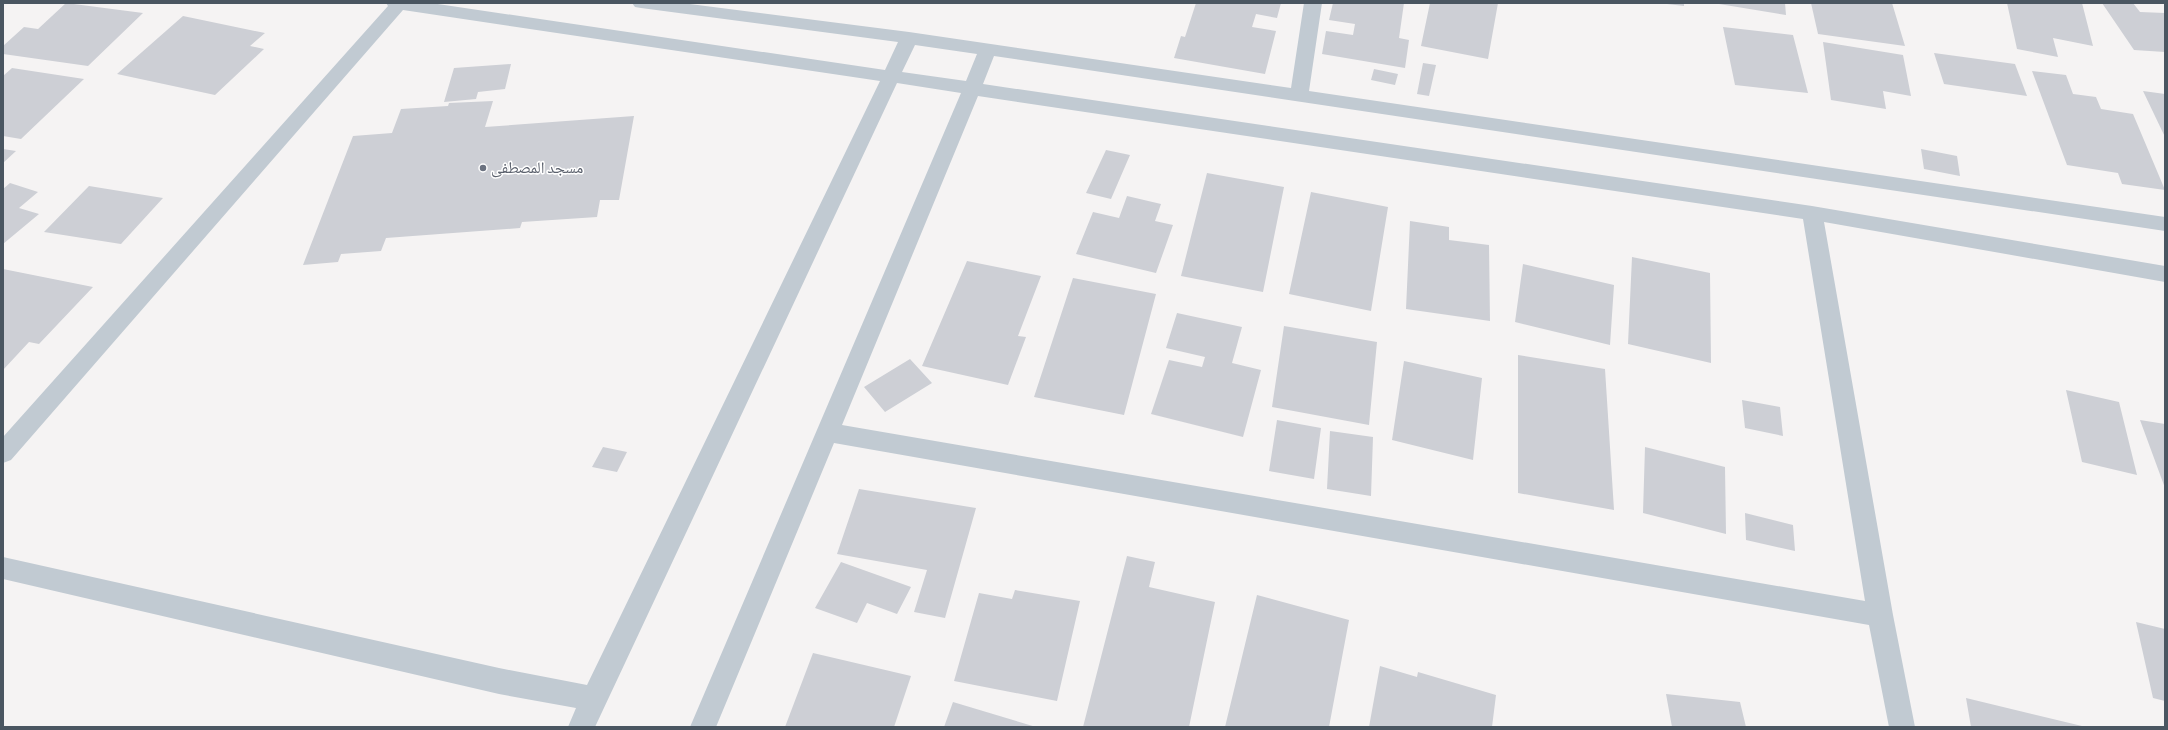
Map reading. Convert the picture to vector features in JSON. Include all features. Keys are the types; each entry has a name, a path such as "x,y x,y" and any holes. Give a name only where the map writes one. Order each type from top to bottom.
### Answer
{"street":[{"path":"3,453 397,3 1812,213 2165,274"},
{"path":"641,3 909,38 1299,97 2165,224"},
{"path":"1299,97 1313,3"},
{"path":"581,727 889,77 909,38"},
{"path":"703,727 988,50"},
{"path":"1812,213 1880,615 1902,727"},
{"path":"828,432 1880,615"},
{"path":"3,568 499,681 594,699"}],"building":[{"path":"66,3 143,13 88,66 3,54 3,46 24,27 38,29"},
{"path":"1196,3 1281,3 1277,18 1256,14 1252,27 1276,31 1265,74 1174,58 1181,36 1185,37"},
{"path":"1333,3 1404,3 1399,38 1409,40 1405,68 1322,54 1326,31 1353,35 1355,24 1329,20"},
{"path":"1430,3 1498,3 1488,59 1421,46"},
{"path":"1684,3 1684,6 1667,4"},
{"path":"1785,3 1786,15 1719,4"},
{"path":"1811,3 1892,3 1905,46 1818,34"},
{"path":"2007,3 2082,3 2093,46 2053,38 2058,57 2017,49"},
{"path":"2102,3 2133,3 2140,12 2165,13 2165,52 2134,50"},
{"path":"183,16 265,33 250,46 264,49 215,95 117,74"},
{"path":"1723,27 1793,35 1808,93 1735,85"},
{"path":"1823,42 1903,55 1911,96 1883,91 1886,109 1831,100"},
{"path":"1934,53 2015,64 2027,96 1944,84"},
{"path":"1423,63 1436,65 1429,96 1417,94"},
{"path":"511,64 505,89 478,92 476,99 444,102 454,68"},
{"path":"12,68 84,79 21,139 3,136 3,76"},
{"path":"1374,69 1398,74 1395,85 1371,80"},
{"path":"2032,71 2066,75 2073,94 2096,97 2101,109 2133,114 2165,190 2122,184 2118,173 2067,165"},
{"path":"2143,91 2165,94 2165,137"},
{"name":"مسجد المصطفى","path":"493,101 485,127 634,116 619,200 600,200 597,217 522,222 520,228 386,238 381,251 341,254 338,262 303,265 353,136 392,133 401,109 448,106 449,103"},
{"path":"3,149 16,151 3,163"},
{"path":"1921,149 1957,156 1960,176 1924,169"},
{"path":"1106,150 1130,155 1111,199 1086,193"},
{"path":"1207,173 1284,187 1263,292 1181,276"},
{"path":"10,183 38,192 19,208 39,214 3,244 3,189"},
{"path":"89,186 163,198 121,244 44,232"},
{"path":"1311,192 1388,207 1371,311 1289,294"},
{"path":"1127,196 1161,204 1155,221 1173,225 1156,273 1076,254 1093,212 1119,218"},
{"path":"1410,221 1449,227 1449,240 1489,245 1490,321 1406,309"},
{"path":"1632,257 1710,273 1711,363 1628,344"},
{"path":"967,261 1041,276 1018,336 1026,337 1008,385 922,366"},
{"path":"1523,264 1614,285 1610,345 1515,322"},
{"path":"3,269 93,287 39,344 29,342 3,370"},
{"path":"1073,278 1156,294 1124,415 1034,397"},
{"path":"1177,313 1242,327 1232,363 1261,370 1243,437 1151,414 1169,360 1202,367 1205,357 1166,348"},
{"path":"1284,326 1377,342 1369,425 1272,407"},
{"path":"1518,355 1605,369 1614,510 1518,493"},
{"path":"910,359 932,383 885,412 864,387"},
{"path":"1404,361 1482,378 1473,460 1392,440"},
{"path":"2066,390 2119,402 2137,475 2082,462"},
{"path":"1742,400 1780,407 1783,436 1745,428"},
{"path":"1277,420 1321,428 1314,479 1269,471"},
{"path":"2140,420 2165,424 2165,488"},
{"path":"1330,431 1373,437 1371,496 1327,489"},
{"path":"603,447 627,452 617,472 592,467"},
{"path":"1645,447 1725,467 1726,534 1643,513"},
{"path":"859,489 976,508 945,618 914,612 927,570 837,554"},
{"path":"1745,513 1793,525 1795,551 1746,540"},
{"path":"1127,556 1155,562 1149,587 1215,602 1189,727 1083,727"},
{"path":"841,562 911,587 897,614 867,603 857,623 815,608"},
{"path":"1015,590 1080,601 1057,701 954,681 979,593 1012,599"},
{"path":"1257,595 1349,620 1329,727 1225,727"},
{"path":"2136,622 2165,629 2165,701 2153,698"},
{"path":"813,653 911,676 894,727 785,727"},
{"path":"1380,666 1417,677 1418,672 1496,695 1492,727 1369,727"},
{"path":"1666,694 1740,702 1746,727 1672,727"},
{"path":"1966,698 2082,726 2082,727 1971,727"},
{"path":"953,702 1036,727 944,727"}],"place":[{"name":"مسجد المصطفى","path":"483,168"}]}
